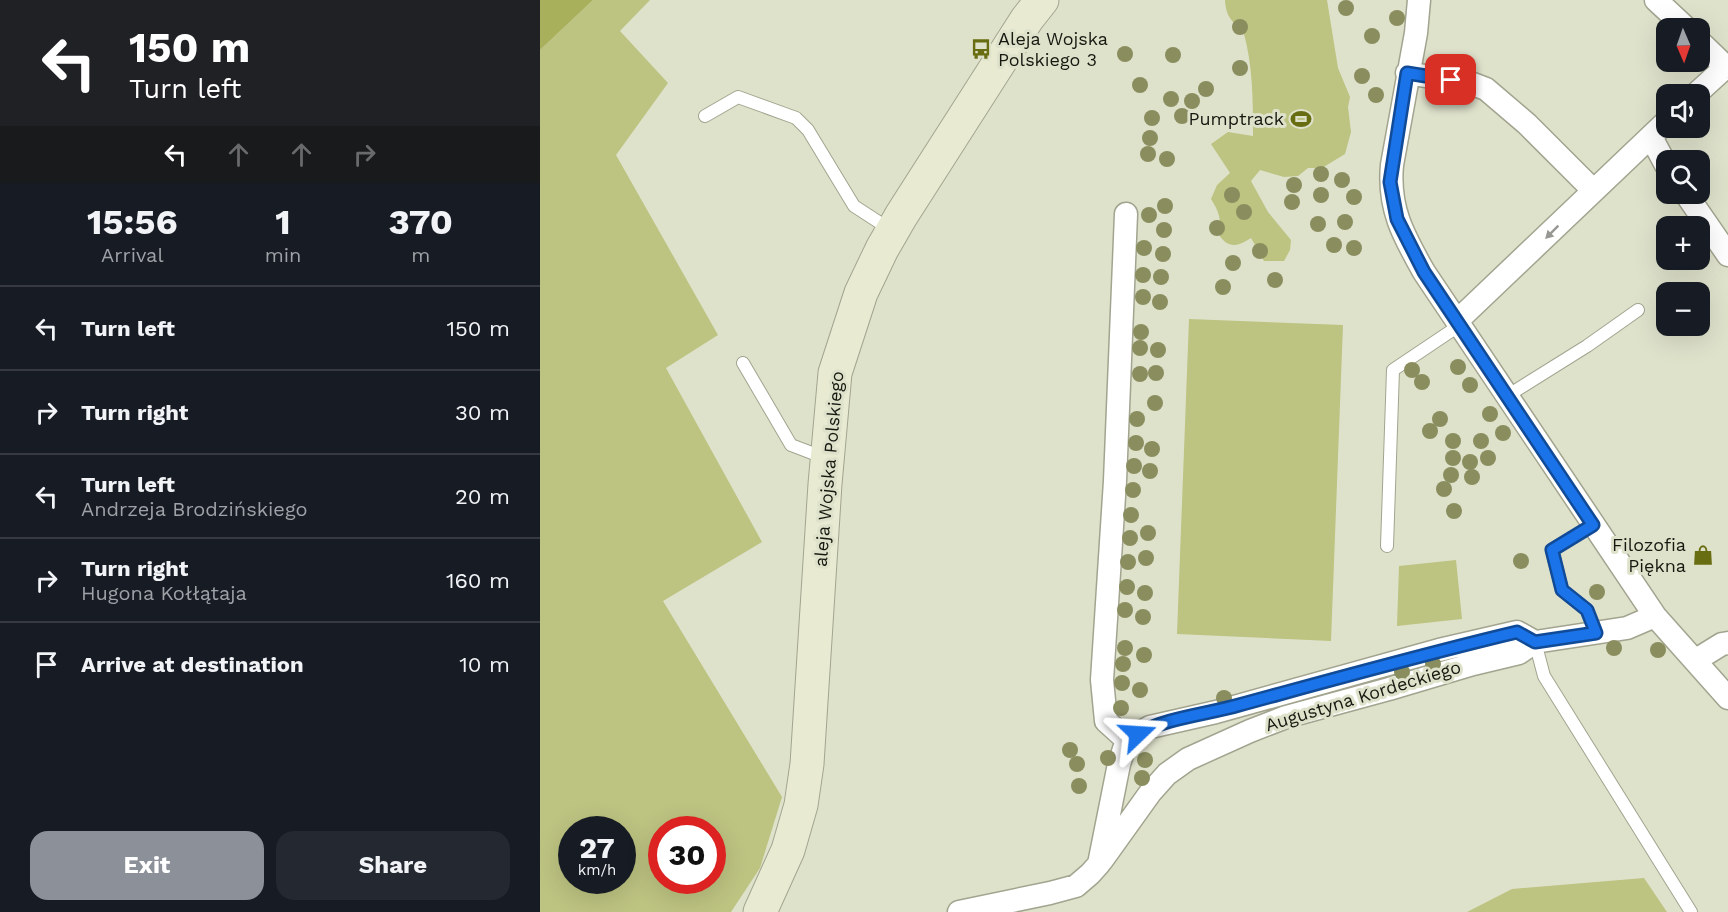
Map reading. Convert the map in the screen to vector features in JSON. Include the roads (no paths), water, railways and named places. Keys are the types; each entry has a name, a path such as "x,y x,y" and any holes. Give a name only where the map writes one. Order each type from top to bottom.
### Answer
{"street":[{"name":"aleja Wojska Polskiego","path":"760,912 788,850 801,805 811,719 835,373 861,293 892,231 1027,19 1042,0"},
{"path":"1419,0 1416,33 1407,73 1390,182 1397,219 1424,272 1654,616 1728,698"},
{"path":"1656,0 1675,18"},
{"path":"1707,84 1727,66 1710,51"},
{"path":"1407,73 1473,84 1486,89 1527,124 1593,190"},
{"path":"1459,323 1593,190 1656,133"},
{"path":"1693,204 1728,255"},
{"path":"1099,864 1119,764 1127,740 1106,721 1102,681 1115,469 1126,214"},
{"name":"Augustyna Kordeckiego","path":"959,912 1076,886 1099,864 1150,793 1167,774 1188,759 1250,731 1286,717 1519,653 1535,642 1628,628 1654,616"},
{"name":"Augustyna Kordeckiego","path":"1127,740 1150,727 1216,712 1439,650 1517,632 1535,642"},
{"path":"1696,660 1722,644 1728,643"}],"lane":[{"path":"705,116 738,97 796,118 808,130 854,206 892,231"},
{"path":"1507,396 1587,346 1638,310"},
{"path":"1387,546 1393,370 1459,323"},
{"path":"743,363 791,445 828,459"},
{"path":"1593,525 1552,550 1562,590 1587,610 1596,633"},
{"path":"1535,642 1544,676 1691,912"}],"place":[{"name":"Aleja Wojska Polskiego 3","path":"981,49"},
{"name":"Pumptrack","path":"1301,119"},
{"name":"Filozofia Piękna","path":"1703,555"}]}
